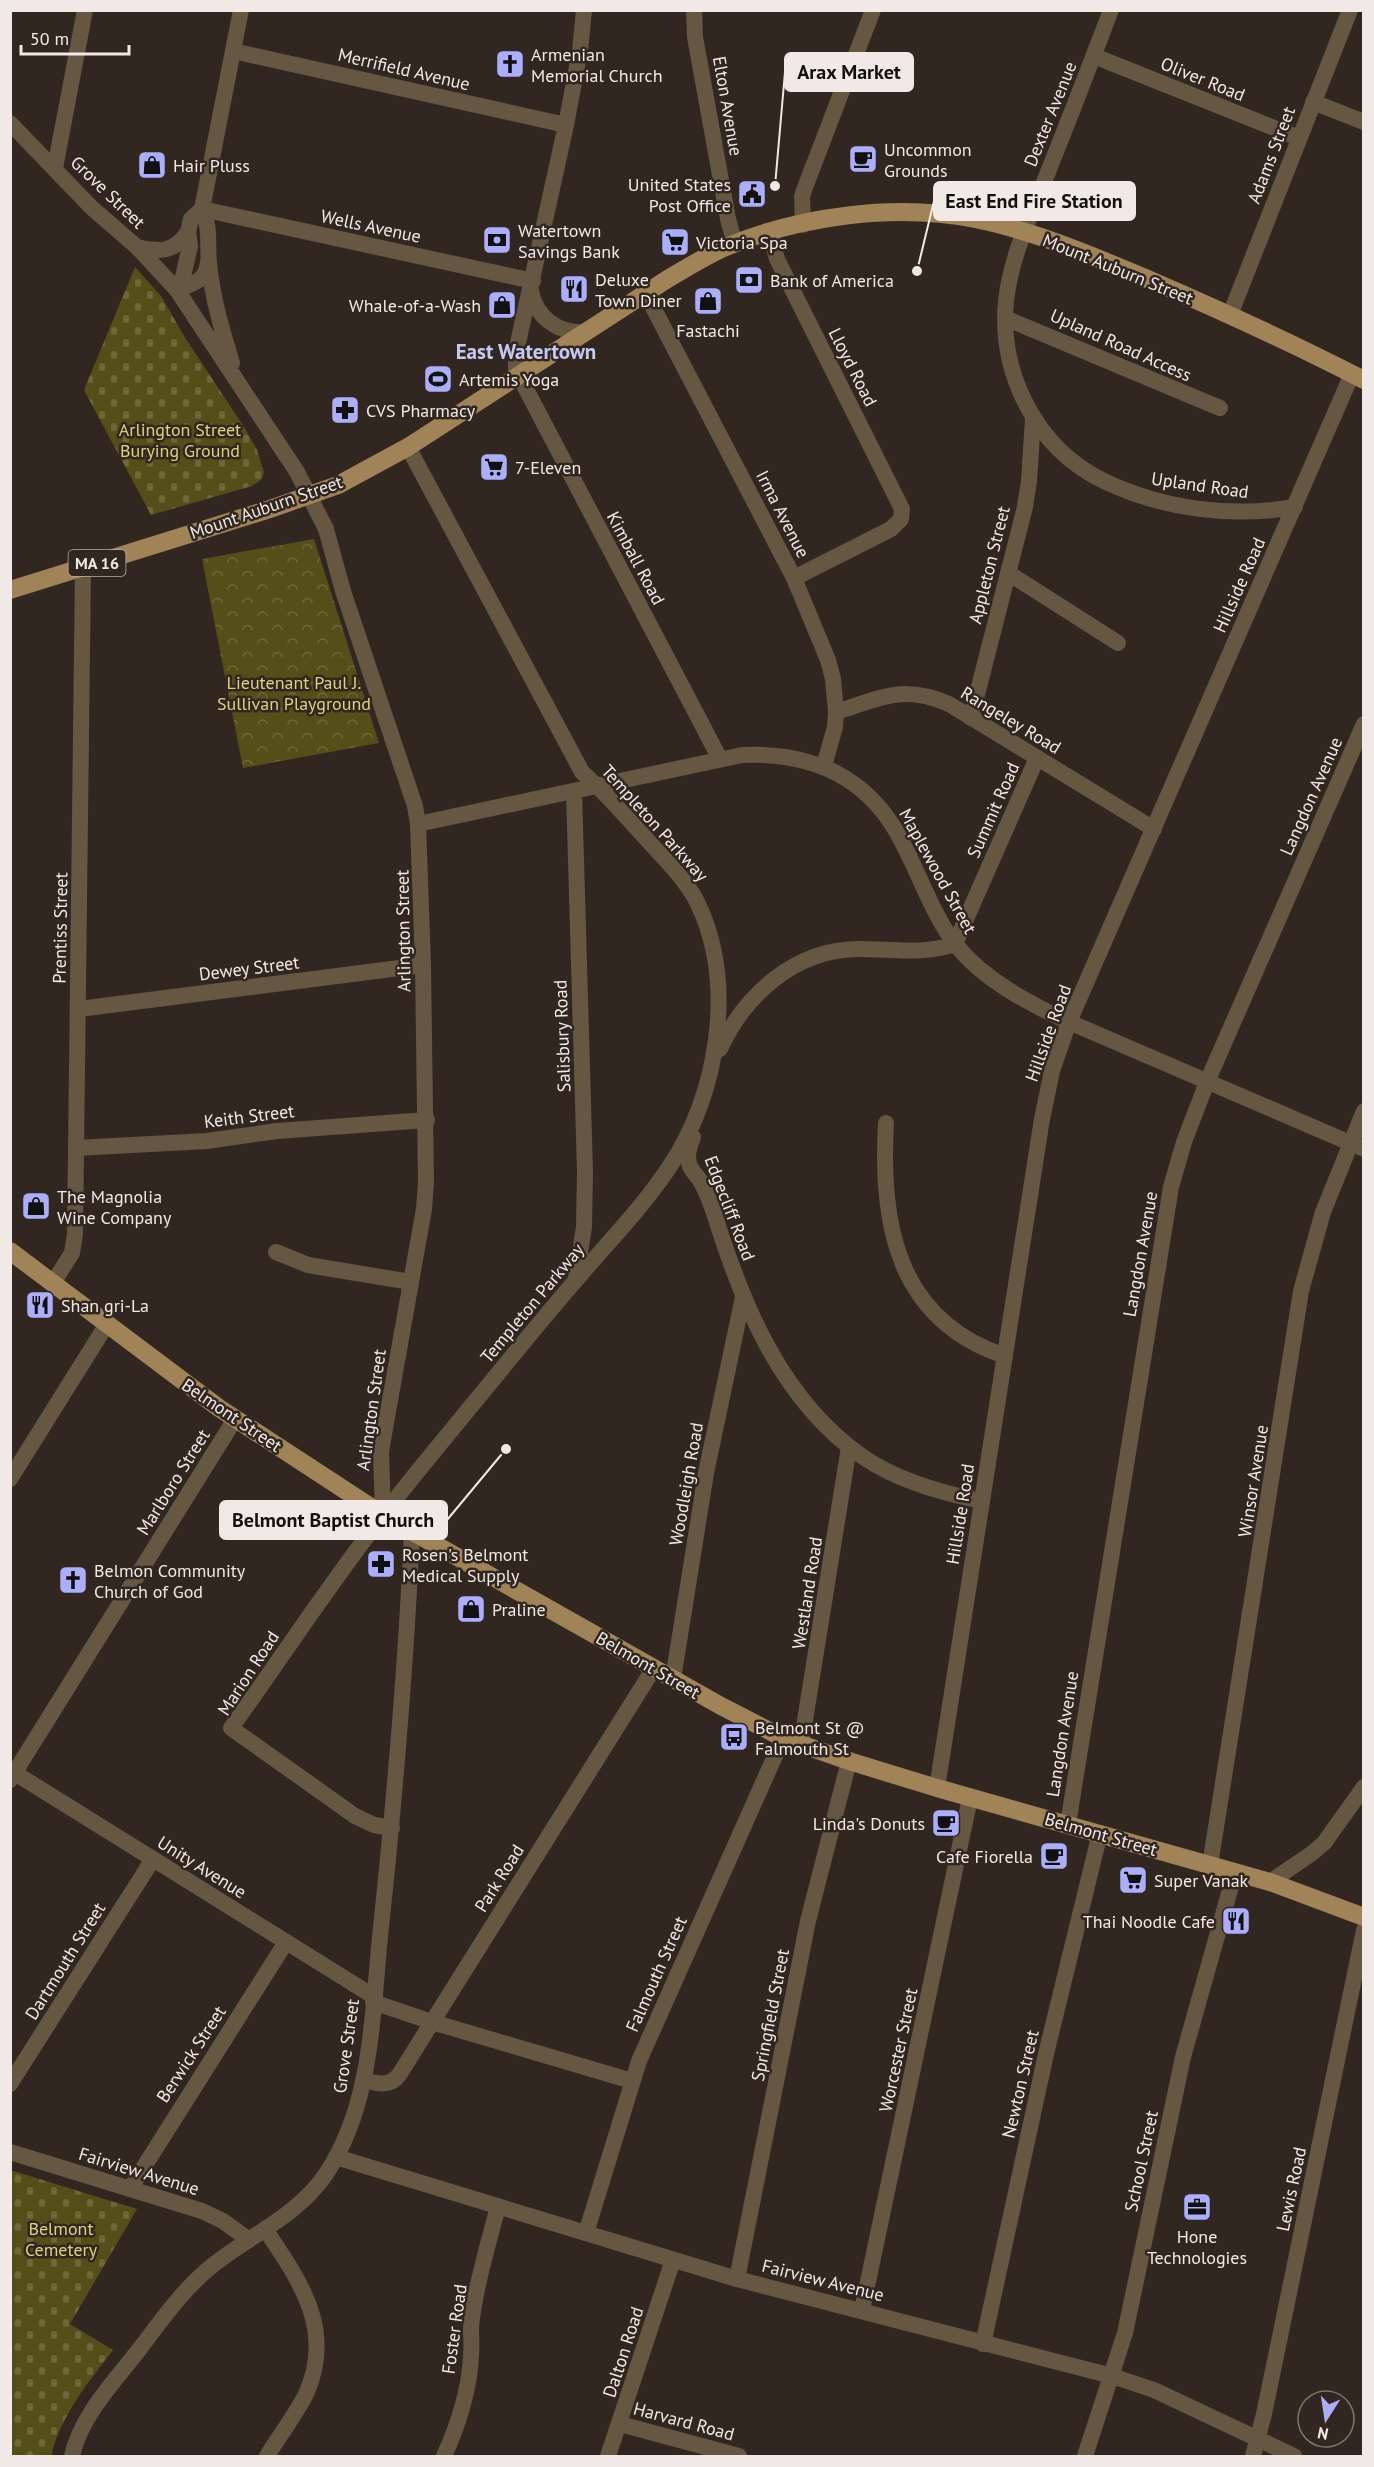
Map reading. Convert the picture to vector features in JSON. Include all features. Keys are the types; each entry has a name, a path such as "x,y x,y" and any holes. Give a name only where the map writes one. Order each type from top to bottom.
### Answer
{"main road":[{"name":"Mount Auburn Street","path":"10,590 310,495 338,484 408,447 703,259 735,243 770,232 869,213 911,212 974,219 1024,232 1126,270 1230,315 1360,378"},
{"name":"Belmont Street","path":"10,1251 235,1419 383,1515 783,1738 970,1798 1269,1882 1364,1917"}],"street":[{"path":"55,168 85,10"},
{"name":"Arlington Street","path":"238,381 220,318 208,262 208,222 202,209 241,10"},
{"path":"518,376 516,352 566,125 580,51 584,10"},
{"name":"Elton Avenue","path":"694,10 697,48 728,219 735,243"},
{"path":"803,225 804,190 873,10"},
{"name":"Dexter Avenue","path":"1024,232 1111,10"},
{"name":"Adams Street","path":"1230,315 1350,10"},
{"name":"Merrifield Avenue","path":"233,51 566,125"},
{"name":"Oliver Road","path":"1094,56 1299,138"},
{"path":"1313,102 1364,122"},
{"name":"Grove Street","path":"10,123 92,208 136,247 177,290"},
{"name":"Arlington Street","path":"202,209 191,219 188,232 190,246 182,281 177,290 310,495 326,529 343,591 415,806 418,824 427,1120 424,1209 381,1451 380,1481 383,1515"},
{"name":"Wells Avenue","path":"202,209 532,286"},
{"path":"136,247 166,251 182,241 188,232"},
{"name":"Lloyd Road","path":"770,232 777,260 902,509 901,519 891,529 794,578"},
{"name":"Upland Road","path":"1024,232 1008,288 1006,334 1015,376 1033,420 1059,451 1077,466 1096,477 1137,495 1230,512 1294,507"},
{"path":"177,290 197,282 207,272 208,262"},
{"path":"532,286 537,310 551,324 571,331 586,332"},
{"name":"Irma Avenue","path":"646,294 794,578 828,660 836,712 824,766"},
{"name":"Upland Road Access","path":"1005,318 1220,408"},
{"name":"Kimball Road","path":"518,376 720,759"},
{"name":"Hillside Road","path":"937,1788 1046,1094 1059,1048 1294,507 1360,378"},
{"name":"Appleton Street","path":"971,718 1029,481 1033,420"},
{"name":"Templeton Parkway","path":"383,1515 576,1280 641,1206 672,1164 707,1081 718,1037 719,993 716,964 706,923 697,901 684,881 598,786 582,772 408,447"},
{"name":"Prentiss Street","path":"53,1283 70,1258 74,1245 79,1009 83,568"},
{"path":"1008,573 1118,643"},
{"name":"Rangeley Road","path":"836,712 893,694 908,693 936,699 1154,829"},
{"name":"Langdon Avenue","path":"1068,1824 1166,1209 1177,1164 1207,1082 1364,724"},
{"name":"Maplewood Street","path":"418,824 720,759 763,754 804,759 824,766 857,786 873,800 900,838 933,908 955,944 967,958 1004,986 1046,1011 1070,1022 1356,1147"},
{"name":"Summit Road","path":"955,944 1037,758"},
{"name":"Salisbury Road","path":"574,790 585,1171 584,1227 576,1280"},
{"name":"Edgecliff Road","path":"955,944 929,952 866,950 834,952 796,965 772,981 750,1001 726,1036 707,1081 701,1112 688,1150 689,1165 709,1198 743,1297 770,1352 790,1384 820,1420 864,1458 915,1483 956,1496 982,1501"},
{"name":"Dewey Street","path":"79,1009 423,965"},
{"name":"Winsor Avenue","path":"1210,1865 1301,1291 1320,1222 1356,1147 1364,1111"},
{"name":"Keith Street","path":"76,1148 207,1141 277,1131 427,1120"},
{"path":"886,1123 884,1176 887,1210 891,1233 912,1282 930,1308 952,1330 968,1341 1005,1356"},
{"path":"276,1252 308,1265 411,1282"},
{"name":"Woodleigh Road","path":"673,1678 706,1473 743,1297"},
{"path":"10,1479 107,1324"},
{"name":"Marlboro Street","path":"12,1774 235,1419"},
{"name":"Westland Road","path":"801,1744 849,1447"},
{"name":"Marion Road","path":"383,1515 231,1728 355,1816 374,1825 392,1828"},
{"name":"Grove Street","path":"72,2457 80,2432 97,2404 172,2306 205,2272 305,2199 320,2183 336,2157 354,2116 363,2080 392,1828 412,1531"},
{"name":"Park Road","path":"363,2080 386,2084 393,2082 654,1668"},
{"name":"Falmouth Street","path":"586,2233 632,2081 647,2042 783,1738"},
{"name":"Springfield Street","path":"737,2279 808,1921 849,1761"},
{"name":"Unity Avenue","path":"12,1774 153,1859 373,1999 432,2022 632,2081"},
{"path":"1269,1882 1324,1843 1364,1787"},
{"name":"Worcester Street","path":"862,2310 970,1798"},
{"name":"Newton Street","path":"983,2344 1046,2054 1100,1833"},
{"name":"Dartmouth Street","path":"10,2084 153,1859"},
{"name":"School Street","path":"1085,2457 1112,2376 1131,2308 1183,2056 1235,1872"},
{"name":"Lewis Road","path":"1255,2449 1364,1930"},
{"name":"Berwick Street","path":"130,2189 286,1942"},
{"name":"Fairview Avenue","path":"10,2152 209,2214 249,2240"},
{"name":"Fairview Avenue","path":"336,2157 737,2279 1112,2376 1182,2403 1255,2449 1294,2457"},
{"name":"Foster Road","path":"444,2457 452,2439 465,2391 471,2357 471,2327 482,2269 498,2206"},
{"path":"265,2229 287,2261 306,2296 314,2321 318,2351 313,2377 304,2396 267,2457"},
{"name":"Dalton Road","path":"608,2457 673,2260"},
{"name":"Harvard Road","path":"620,2424 739,2457"}],"green space":[{"name":"Arlington Street Burying Ground","path":"135,267 161,296 184,336 244,427 257,450 264,472 262,479 252,486 151,515 84,390"},
{"name":"Lieutenant Paul J. Sullivan Playground","path":"314,539 379,743 243,768 202,559"},
{"name":"Belmont Cemetery","path":"10,2170 137,2209 70,2324 113,2350 68,2413 51,2456 11,2456"}],"place":[{"name":"Armenian Memorial Church","path":"510,64"},
{"name":"Uncommon Grounds","path":"863,159"},
{"name":"Hair Pluss","path":"152,165"},
{"name":"Arax Market","path":"775,186"},
{"name":"United States Post Office","path":"752,194"},
{"name":"Watertown Savings Bank","path":"497,240"},
{"name":"Victoria Spa","path":"675,242"},
{"name":"East End Fire Station","path":"917,271"},
{"name":"Bank of America","path":"749,280"},
{"name":"Deluxe Town Diner","path":"574,289"},
{"name":"Fastachi","path":"708,301"},
{"name":"Whale-of-a-Wash","path":"502,305"},
{"name":"Artemis Yoga","path":"438,379"},
{"name":"CVS Pharmacy","path":"345,410"},
{"name":"7-Eleven","path":"494,467"},
{"name":"The Magnolia Wine Company","path":"36,1206"},
{"name":"Shan gri-La","path":"40,1305"},
{"name":"Belmont Baptist Church","path":"506,1449"},
{"name":"Rosen's Belmont Medical Supply","path":"381,1564"},
{"name":"Belmon Community Church of God","path":"73,1580"},
{"name":"Praline","path":"471,1609"},
{"name":"Belmont St @ Falmouth St","path":"734,1737"},
{"name":"Linda's Donuts","path":"946,1823"},
{"name":"Cafe Fiorella","path":"1054,1856"},
{"name":"Super Vanak","path":"1133,1880"},
{"name":"Thai Noodle Cafe","path":"1236,1921"},
{"name":"Hone Technologies","path":"1197,2207"}],"district":[{"name":"East Watertown","path":"526,351"}]}
